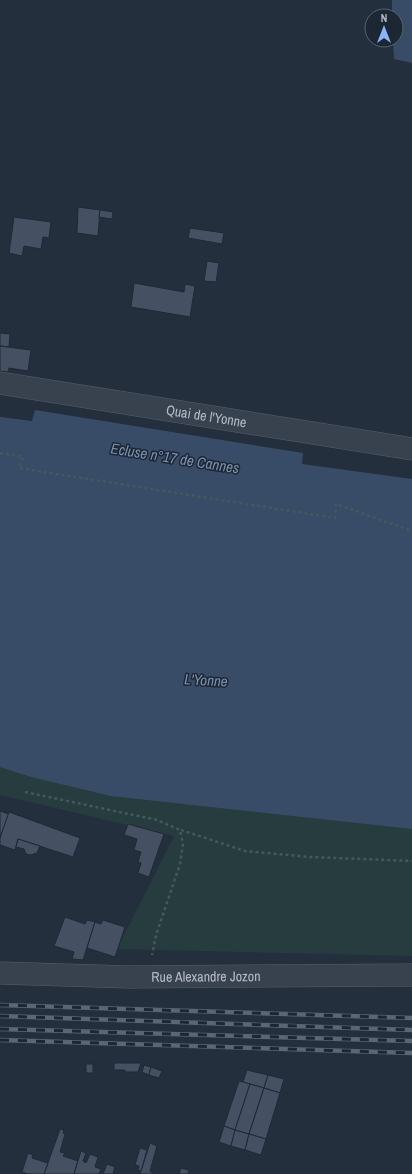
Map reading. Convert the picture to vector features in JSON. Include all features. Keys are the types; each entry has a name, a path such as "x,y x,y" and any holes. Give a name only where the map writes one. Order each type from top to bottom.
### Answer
{"street":[{"name":"Quai de l'Yonne","path":"0,383 412,449"},
{"name":"Rue Alexandre Jozon","path":"0,973 148,977 412,975"}],"path":[{"path":"0,453 23,457 19,468 334,518 336,504 412,531"},
{"path":"25,792 157,820 180,830 245,851 310,857 412,861"},
{"path":"148,977 156,935 180,864 183,844 180,830"}],"green space":[{"path":"0,766 412,827 412,956 117,949 174,836 0,795"}],"water":[{"path":"392,0 412,0 412,63 394,59 393,48 404,48 404,8 392,8"},
{"path":"35,410 303,453 302,464 412,479 412,829 111,796 31,777 0,767 0,417 32,421"}],"building":[{"path":"78,207 100,210 98,236 77,233"},
{"path":"100,210 113,212 112,219 99,217"},
{"path":"14,217 51,222 49,238 43,237 41,249 24,246 22,256 9,253"},
{"path":"190,228 224,233 222,244 188,238"},
{"path":"207,261 219,263 216,282 204,281"},
{"path":"134,283 184,292 185,284 195,286 190,317 131,307"},
{"path":"0,333 10,334 9,347 0,346"},
{"path":"0,346 31,350 28,371 9,368 8,372 0,371"},
{"path":"0,811 9,814 0,838"},
{"path":"9,812 80,838 73,857 18,839 15,850 0,845 0,838"},
{"path":"128,824 164,834 149,877 138,873 141,863 138,862 141,852 134,850 137,839 124,835"},
{"path":"18,839 40,846 37,853 31,855 26,854 24,849 16,847"},
{"path":"65,917 85,924 87,920 95,922 83,960 72,959 74,952 54,946"},
{"path":"103,920 125,927 115,957 87,948 95,922 101,924"},
{"path":"114,1063 141,1063 138,1072 125,1072 125,1070 114,1070"},
{"path":"86,1064 93,1064 93,1073 86,1073"},
{"path":"144,1065 151,1067 149,1075 142,1072"},
{"path":"151,1067 162,1071 159,1078 149,1075"},
{"path":"247,1070 268,1075 264,1088 243,1082"},
{"path":"268,1075 284,1079 280,1093 264,1088"},
{"path":"239,1081 250,1084 235,1130 224,1126"},
{"path":"250,1084 264,1088 249,1134 235,1130"},
{"path":"264,1088 280,1093 266,1139 249,1134"},
{"path":"224,1126 235,1130 231,1146 219,1142"},
{"path":"60,1129 64,1130 63,1133 65,1134 60,1152 65,1153 63,1156 78,1161 74,1174 44,1174"},
{"path":"235,1130 249,1134 245,1150 231,1146"},
{"path":"249,1134 266,1139 261,1155 245,1150"},
{"path":"150,1143 157,1146 150,1171 152,1174 140,1174"},
{"path":"140,1148 147,1150 141,1171 138,1170 139,1166 135,1165"},
{"path":"81,1151 86,1153 83,1161 86,1163 90,1154 98,1157 95,1167 101,1169 99,1174 74,1174"},
{"path":"28,1153 33,1155 32,1158 48,1163 44,1174 28,1174 22,1172"},
{"path":"107,1164 115,1167 113,1173 117,1174 103,1174"},
{"path":"181,1168 189,1170 188,1174 179,1174"}],"railway":[{"path":"0,1005 412,1018"},
{"path":"0,1016 412,1030"},
{"path":"0,1029 412,1041"},
{"path":"0,1040 412,1053"}],"water label":[{"name":"Ecluse n°17 de Cannes","path":"175,458"},
{"name":"L'Yonne","path":"206,680"}]}
